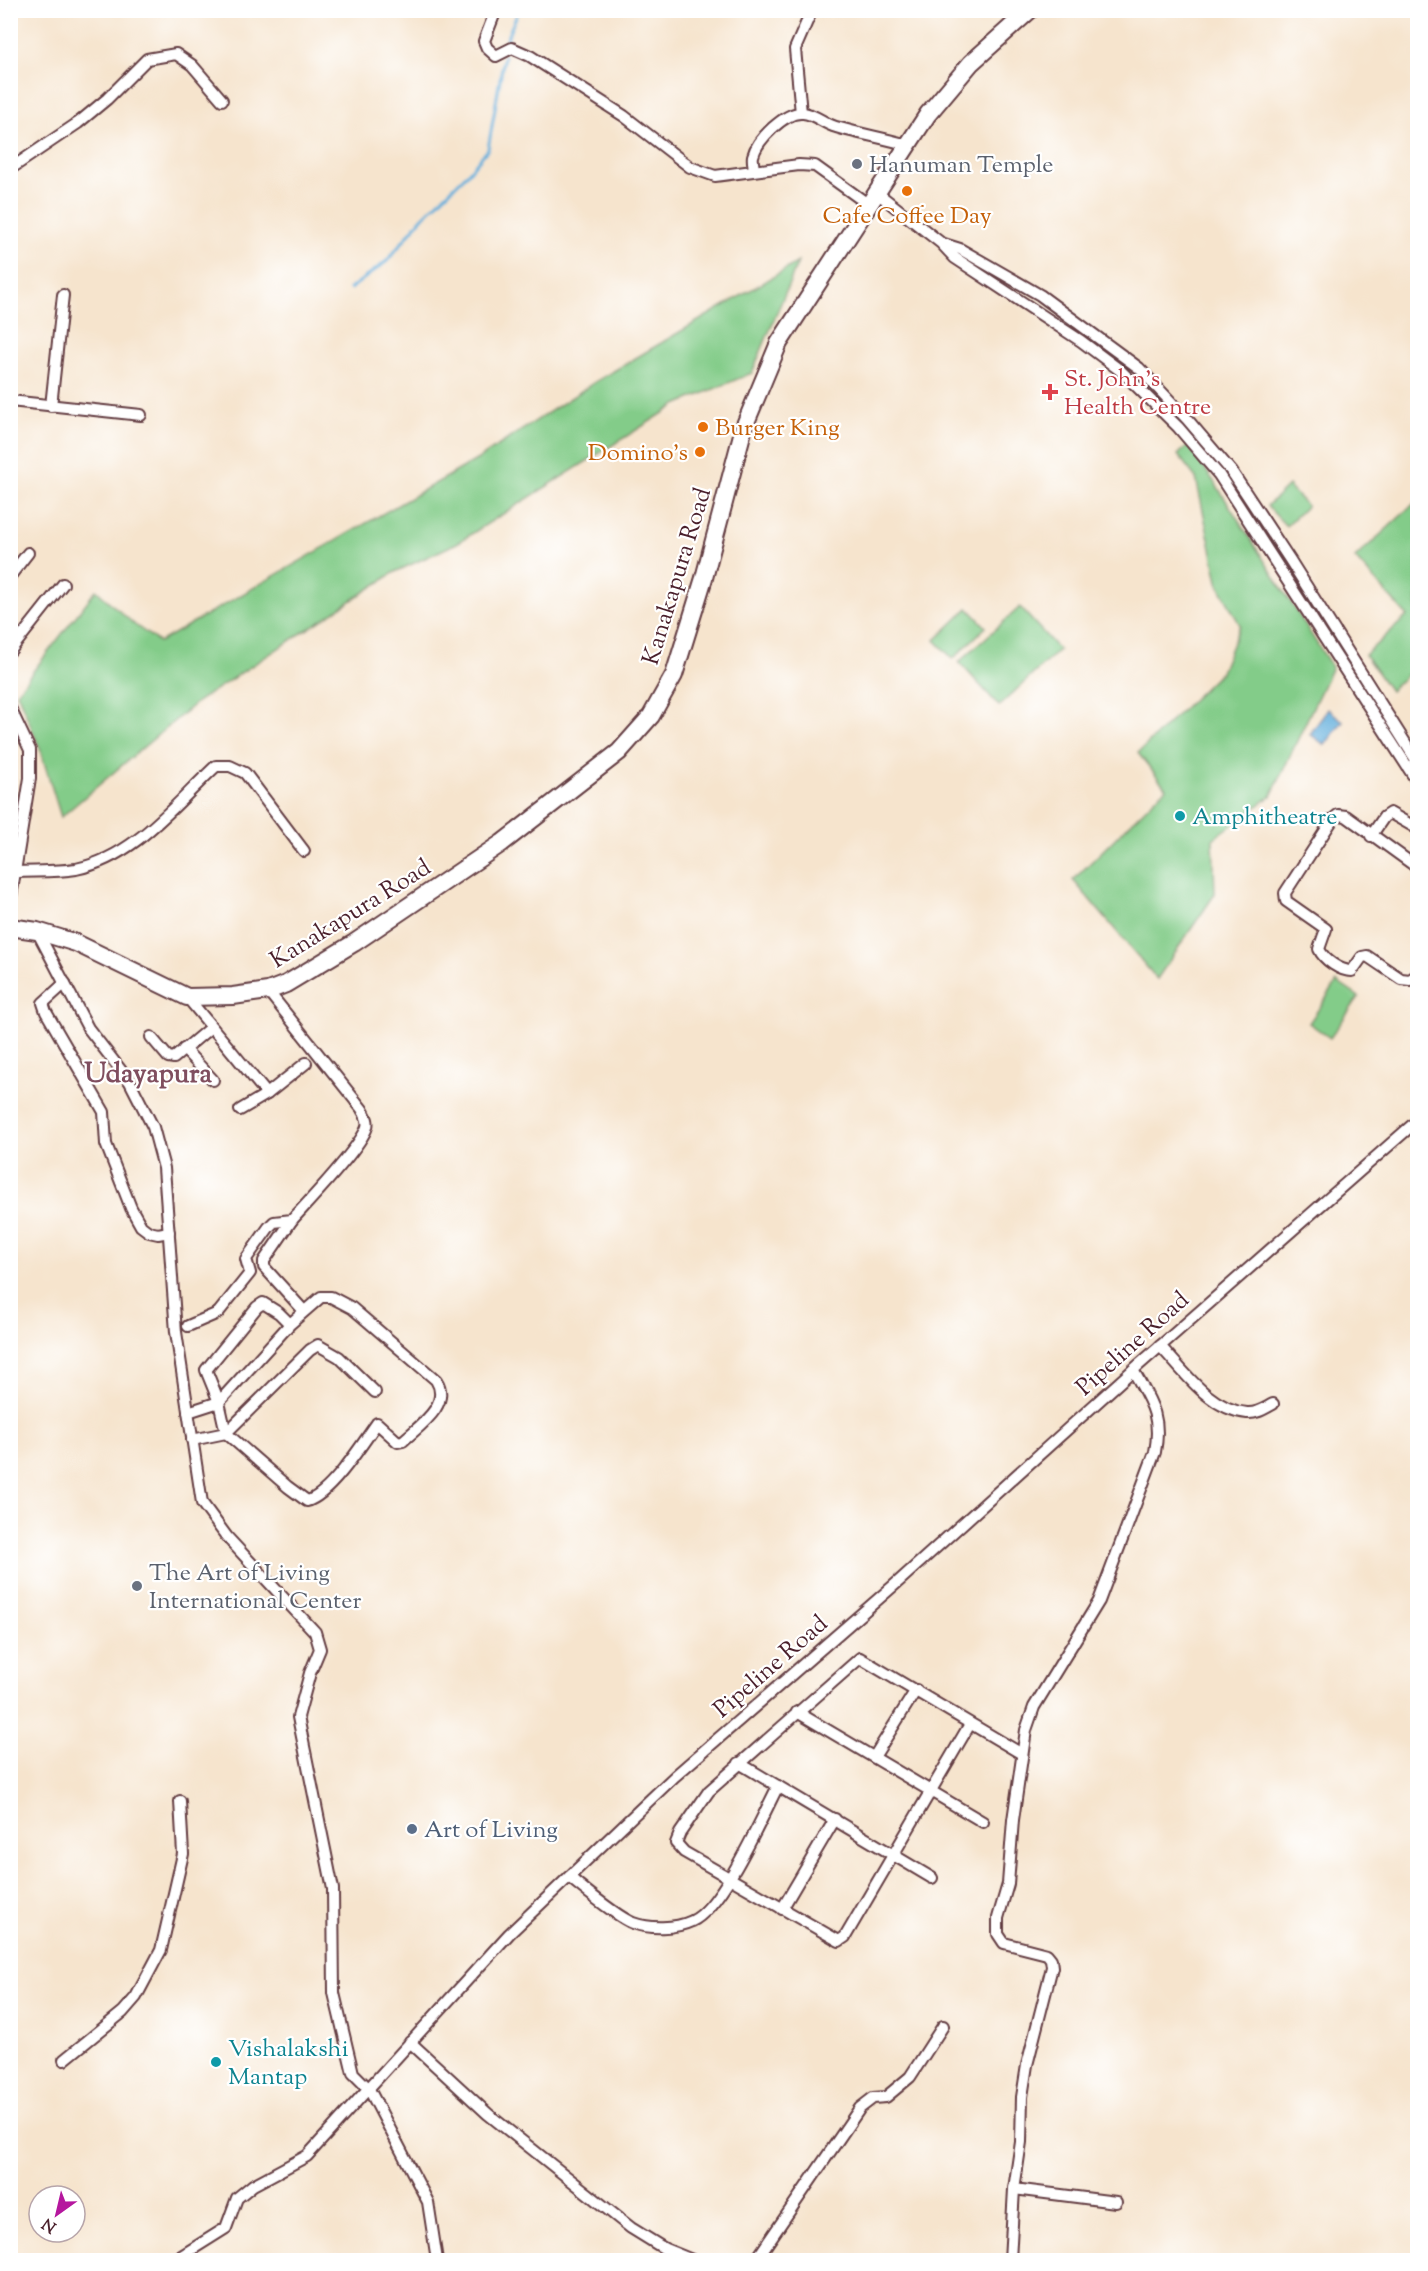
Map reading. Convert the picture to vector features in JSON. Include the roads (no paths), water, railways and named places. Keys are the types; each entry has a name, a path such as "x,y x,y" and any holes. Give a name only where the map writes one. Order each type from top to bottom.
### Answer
{"highway":[{"name":"Kanakapura Road","path":"10,927 37,931 76,943 187,997 233,996 268,991 286,984 354,943 502,843 619,752 651,716 674,675 704,578 744,427 779,343 928,114 970,63 1030,10"}],"street":[{"path":"496,10 484,41 491,53 496,56 512,48 530,56 624,116 690,167 715,176 799,165 815,166 941,243 955,258 1081,341 1121,371 1182,423 1232,472 1418,764"},
{"path":"801,113 795,49 812,10"},
{"path":"10,169 78,123 147,59 176,54 192,65 222,100"},
{"path":"754,170 753,156 762,140 784,119 801,113 814,116 835,127 908,145"},
{"path":"941,243 960,249 1040,295 1139,368 1219,475 1418,783"},
{"path":"1032,308 1040,295"},
{"path":"51,406 63,296"},
{"path":"10,401 141,415"},
{"path":"10,576 28,553"},
{"path":"10,651 63,584"},
{"path":"10,708 30,750 30,778 10,903"},
{"path":"15,872 75,869 109,858 135,843 216,766 230,765 245,773 304,851"},
{"path":"1371,836 1384,817 1390,813 1418,829"},
{"path":"1418,868 1346,816 1338,815 1333,819 1285,893 1286,901 1326,928 1319,943 1319,949 1322,956 1344,971 1352,971 1362,957 1367,956 1401,979 1410,981 1418,974"},
{"path":"37,931 88,1028 130,1082 153,1127 164,1168 176,1332 202,1503 227,1538 315,1632 320,1649 298,1716 333,1889 334,1993 353,2073 369,2089 428,2202 438,2260"},
{"path":"65,983 45,999 43,1003 46,1012 104,1112 106,1144 131,1208 141,1226 148,1232 158,1234 169,1232"},
{"path":"268,991 368,1119 367,1127 358,1142 292,1220 264,1261 264,1267 304,1311"},
{"path":"187,997 267,1094"},
{"path":"151,1037 168,1057 174,1058 211,1027"},
{"path":"184,1049 213,1080"},
{"path":"240,1110 267,1094 306,1063"},
{"name":"Pipeline Road","path":"175,2260 226,2228 237,2198 253,2185 307,2156 509,1934 675,1776 899,1581 1160,1346 1418,1120"},
{"path":"188,1326 218,1312 250,1271 246,1259 269,1227 274,1222 292,1220"},
{"path":"188,1412 219,1402 290,1324 321,1298 331,1297 352,1308 436,1380 440,1386 440,1403 427,1419 403,1441 398,1442 377,1423 337,1477 316,1499 307,1501 226,1433 219,1402 206,1370 257,1307 267,1305 290,1324"},
{"path":"192,1440 226,1433 310,1350 318,1345 339,1357 375,1392"},
{"path":"1160,1346 1198,1388 1228,1408 1248,1413 1260,1411 1273,1404"},
{"path":"1010,2260 1014,2189 1021,2142 1022,2097 1027,2065 1052,1967 1051,1959 1047,1954 1004,1943 998,1934 998,1918 1008,1884 1013,1820 1026,1730 1034,1707 1099,1601 1155,1452 1159,1434 1155,1412 1133,1370"},
{"path":"970,1724 845,1937 839,1941 684,1852 676,1843 680,1833 709,1791 860,1658 1022,1754"},
{"path":"874,1756 916,1690"},
{"path":"797,1712 931,1789 983,1822"},
{"path":"739,1764 836,1819 932,1878"},
{"path":"569,1877 630,1922 648,1928 692,1921 706,1911 729,1878 778,1786"},
{"path":"64,2060 123,2012 136,1997 161,1950 183,1854 180,1801"},
{"path":"782,1909 836,1819"},
{"path":"756,2260 860,2108 873,2098 886,2097 910,2077 943,2026"},
{"path":"410,2042 488,2114 664,2255 692,2260"},
{"path":"1014,2189 1116,2202"}],"water":[{"path":"1328,709 1343,721 1325,745 1310,734"}],"waterway":[{"path":"506,46 508,35 519,10"},
{"path":"350,289 387,261 422,218 468,173 488,149 504,56"}],"place":[{"name":"Hanuman Temple","path":"857,164"},
{"name":"Cafe Coffee Day","path":"907,191"},
{"name":"St. John's Health Centre","path":"1050,392"},
{"name":"Burger King","path":"703,427"},
{"name":"Domino's","path":"700,452"},
{"name":"Amphitheatre","path":"1180,816"},
{"name":"The Art of Living International Center","path":"137,1586"},
{"name":"Art of Living","path":"412,1829"},
{"name":"Vishalakshi Mantap","path":"216,2062"}],"district":[{"name":"Udayapura","path":"148,1073"}]}
